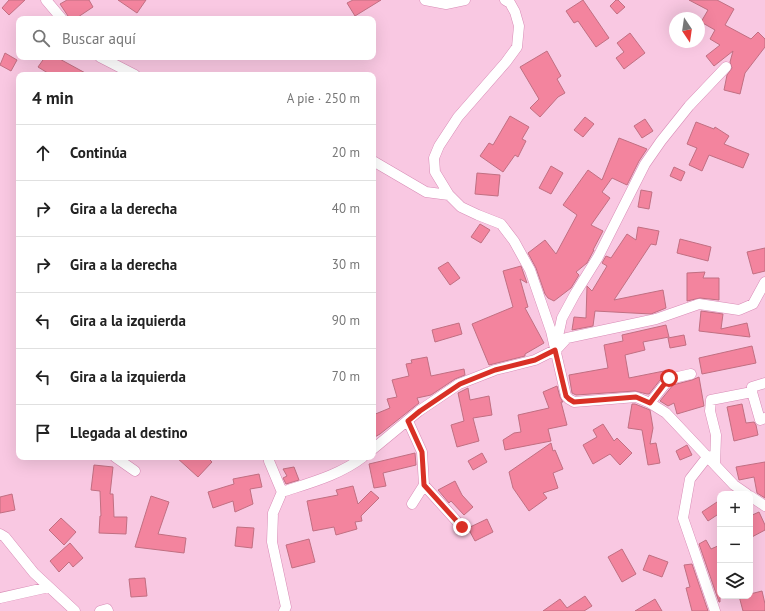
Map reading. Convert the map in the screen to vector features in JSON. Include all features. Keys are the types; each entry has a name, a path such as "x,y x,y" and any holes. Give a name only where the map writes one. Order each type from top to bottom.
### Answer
{"street":[{"path":"46,0 59,16"},
{"path":"425,0 446,4 465,0"},
{"path":"505,0 510,3 516,12 519,26 517,47 506,62 458,117 439,146 434,158 435,172 449,195 461,207 501,224 514,241 530,270 551,331 566,396 574,402 636,397 650,403 666,413 734,485 743,491"},
{"path":"106,60 129,72"},
{"path":"555,350 562,318 598,257 645,164 689,106 726,67"},
{"path":"376,163 426,192 449,195"},
{"path":"376,447 420,411 460,384 495,370 535,360 555,350 567,338 656,319 699,304 739,310 753,304 765,282"},
{"path":"650,403 669,378 691,374"},
{"path":"765,383 752,386 752,392 760,420 765,418"},
{"path":"715,465 716,435 710,411 711,400 752,392"},
{"path":"408,421 422,452 424,485 412,504"},
{"path":"708,456 690,479 683,518 715,611"},
{"path":"119,460 135,472"},
{"path":"269,460 282,492 273,513 272,542 286,607 284,611"},
{"path":"282,492 354,465 360,460"},
{"path":"424,485 462,527"},
{"path":"753,498 765,506"},
{"path":"0,534 5,537 34,573 75,611"},
{"path":"0,598 49,587"},
{"path":"100,611 107,609 108,611"}],"building":[{"path":"9,0 25,0 9,15 2,8"},
{"path":"67,0 89,0 93,7 80,16 68,16 60,4"},
{"path":"118,0 146,0 137,13"},
{"path":"353,0 381,0 355,16 347,3"},
{"path":"583,0 609,38 596,47 578,21 574,23 566,11"},
{"path":"618,0 625,7 617,14 610,6"},
{"path":"689,0 717,0 734,9 725,25 751,39 758,32 765,39 765,47 745,73 740,94 724,90 727,75 732,68 730,62 733,51 714,66 706,56 720,45 710,39 715,30 705,24 705,15 708,10"},
{"path":"630,33 645,53 624,69 616,58 624,52 617,43"},
{"path":"547,51 561,76 557,79 565,93 558,97 540,117 530,108 539,99 520,67"},
{"path":"5,53 17,60 11,71 0,65"},
{"path":"43,60 62,60 84,72 46,72 38,67"},
{"path":"510,116 529,127 522,139 526,141 518,157 515,155 503,172 480,156 489,143 493,145"},
{"path":"585,117 594,124 583,137 574,130"},
{"path":"645,119 653,131 642,138 634,126"},
{"path":"696,122 714,129 715,127 729,136 724,144 749,154 743,168 709,155 702,171 689,165 697,148 687,144"},
{"path":"619,138 647,149 627,185 612,178 602,192 610,198 591,225 603,231 587,263 576,272 579,275 571,288 554,301 548,298 545,294 536,268 528,253 545,240 556,254 577,215 563,205 588,170 602,180"},
{"path":"551,166 563,173 551,194 539,188"},
{"path":"674,167 685,172 681,181 670,176"},
{"path":"477,173 500,175 498,196 475,194"},
{"path":"641,190 652,192 649,209 638,207"},
{"path":"480,224 490,230 481,243 471,237"},
{"path":"638,227 659,231 656,245 651,244 614,300 663,290 666,308 651,314 595,311 593,326 572,330 574,317 586,318 587,286 592,291 607,266 602,263 606,256 611,258 627,234 636,240"},
{"path":"680,239 711,247 708,261 677,253"},
{"path":"765,248 765,271 753,274 747,252"},
{"path":"448,262 460,278 450,285 438,268"},
{"path":"521,266 527,283 520,279 528,307 525,308 544,343 525,354 525,356 489,365 472,324 513,307 503,271"},
{"path":"705,272 703,278 719,278 719,300 700,298 687,301 687,273"},
{"path":"701,311 723,314 721,329 747,323 750,337 699,331"},
{"path":"459,323 462,334 435,342 432,330"},
{"path":"666,325 669,337 643,342 645,350 625,355 629,378 669,370 670,372 664,375 649,394 635,391 576,395 572,393 569,375 608,368 604,345 623,341 622,335"},
{"path":"684,335 686,345 670,348 668,338"},
{"path":"752,346 756,363 702,374 699,358"},
{"path":"427,357 431,376 464,369 465,375 455,379 431,395 417,398 419,403 376,436 376,414 390,408 387,399 397,397 392,380 409,376 406,364 412,363 411,360"},
{"path":"699,377 704,406 677,414 674,403 668,406 660,401 673,385"},
{"path":"557,386 563,402 561,402 567,425 548,429 551,441 505,450 503,440 514,433 521,432 518,415 549,408 543,392"},
{"path":"468,388 470,400 489,396 492,415 473,418 479,441 457,447 451,425 464,421 458,393"},
{"path":"632,404 650,410 653,428 650,444 656,443 660,463 648,465 642,430 628,428"},
{"path":"742,404 746,423 754,422 758,435 734,441 727,407"},
{"path":"603,424 614,441 617,438 632,453 620,465 610,454 593,464 583,445 597,437 593,430"},
{"path":"551,443 553,451 555,450 563,469 553,473 558,488 543,493 547,498 529,511 513,488 509,472"},
{"path":"687,445 692,455 680,460 676,451"},
{"path":"415,453 416,465 383,473 386,486 374,488 369,464"},
{"path":"482,453 487,462 473,470 468,461"},
{"path":"179,460 210,460 212,462 198,477"},
{"path":"765,462 765,498 757,493 754,477 739,480 736,467"},
{"path":"94,465 113,467 110,494 113,494 114,517 127,517 126,534 99,533 101,516 100,491 91,490"},
{"path":"294,467 299,480 286,484 283,478 287,476 283,469"},
{"path":"259,474 262,487 250,489 253,504 235,512 233,501 213,508 208,492 234,484 233,479"},
{"path":"455,481 462,495 473,507 464,515 451,501 449,503 438,490"},
{"path":"353,486 358,504 371,491 379,498 361,516 362,521 355,522 357,529 336,535 334,527 313,531 307,501 338,495 336,490"},
{"path":"12,494 15,510 0,513 0,497"},
{"path":"151,496 169,502 158,534 186,538 184,553 135,547"},
{"path":"717,502 717,515 708,521 702,512"},
{"path":"759,512 765,525 765,530 753,536 753,527 753,515"},
{"path":"61,518 76,532 64,545 49,530"},
{"path":"487,519 493,532 475,541 468,528"},
{"path":"237,527 254,528 252,548 235,546"},
{"path":"309,539 315,562 292,568 286,545"},
{"path":"706,540 711,549 717,546 717,596 699,544"},
{"path":"70,543 83,558 73,567 69,562 59,572 50,561"},
{"path":"622,549 636,574 622,582 608,557"},
{"path":"649,555 668,562 662,577 643,570"},
{"path":"692,564 708,611 692,611 686,588 690,587 684,565"},
{"path":"145,578 147,596 131,597 129,579"},
{"path":"762,591 765,611 743,611 740,599 753,599 753,593"},
{"path":"585,596 592,606 584,611 543,611 560,599 567,608"},
{"path":"655,599 662,611 635,611"}],"route":[{"path":"462,527 424,485 422,452 408,421 420,411 460,384 495,370 535,360 555,350 566,396 574,402 636,397 650,403 669,378"}]}
